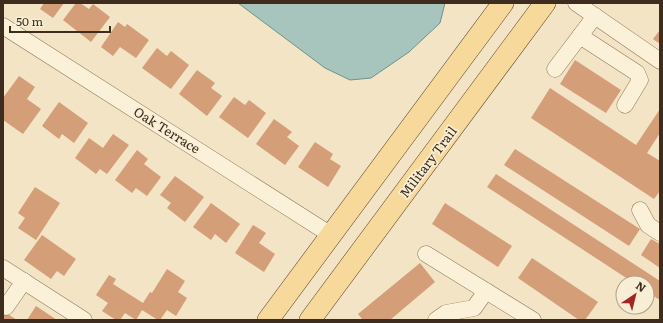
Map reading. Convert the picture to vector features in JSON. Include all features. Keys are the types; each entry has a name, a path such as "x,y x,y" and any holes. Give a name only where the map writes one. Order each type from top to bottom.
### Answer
{"main road":[{"path":"268,320 503,3"},
{"name":"Military Trail","path":"310,320 545,3"}],"street":[{"path":"576,3 660,61"},
{"path":"554,69 595,16"},
{"name":"Oak Terrace","path":"3,26 331,235"},
{"path":"580,36 637,73 640,80 639,84 625,105"},
{"path":"640,210 648,224 660,233"},
{"path":"426,254 533,320"},
{"path":"3,268 84,320"},
{"path":"6,307 24,281"},
{"path":"436,320 446,313 475,314 486,292"}],"water":[{"path":"238,3 445,3 440,23 409,52 371,78 350,80 325,68"}],"building":[{"path":"44,3 64,3 53,18 40,9"},
{"path":"76,3 80,3 89,9 93,4 110,17 91,42 63,20"},
{"path":"118,22 125,27 127,24 149,40 136,58 120,47 113,56 101,47"},
{"path":"660,30 660,44 653,39"},
{"path":"157,48 167,56 171,51 189,65 171,89 142,68"},
{"path":"575,60 621,90 606,113 560,84"},
{"path":"197,70 215,83 211,88 222,96 207,116 179,94"},
{"path":"19,76 35,87 27,99 41,109 23,134 3,120 3,98"},
{"path":"550,88 636,145 660,109 660,133 647,153 660,161 660,191 654,199 531,118"},
{"path":"234,97 245,105 249,100 266,113 248,138 219,117"},
{"path":"59,102 88,123 74,143 62,134 59,139 42,126"},
{"path":"274,119 292,132 287,137 299,146 285,165 256,144"},
{"path":"113,134 129,145 107,174 100,169 96,174 75,158 89,138 103,148"},
{"path":"315,142 333,154 330,159 341,166 328,187 298,167"},
{"path":"515,149 640,229 629,246 504,165"},
{"path":"137,150 148,159 144,164 161,177 147,196 136,188 132,193 115,180"},
{"path":"496,174 651,275 622,275 487,187"},
{"path":"175,176 204,197 185,222 167,208 171,203 160,195"},
{"path":"35,187 60,203 36,240 18,228 25,218 18,213"},
{"path":"211,203 240,224 226,243 215,234 211,240 193,227"},
{"path":"445,203 512,246 498,267 432,224"},
{"path":"253,225 266,233 259,243 275,254 264,272 235,253"},
{"path":"42,235 76,259 64,276 57,271 51,279 24,260"},
{"path":"651,239 660,244 660,268 641,255"},
{"path":"532,258 598,302 585,320 579,320 518,278"},
{"path":"420,263 435,282 390,320 363,320 358,314"},
{"path":"167,269 185,281 178,292 187,298 176,316 167,310 160,320 158,320 142,310 136,320 125,313 120,320 116,320 102,311 108,303 96,295 109,275 116,279 113,284 143,303 150,292 152,293"},
{"path":"655,278 660,281 660,300 655,297"},
{"path":"36,306 57,320 27,320"},
{"path":"3,311 17,320 3,320"}]}
